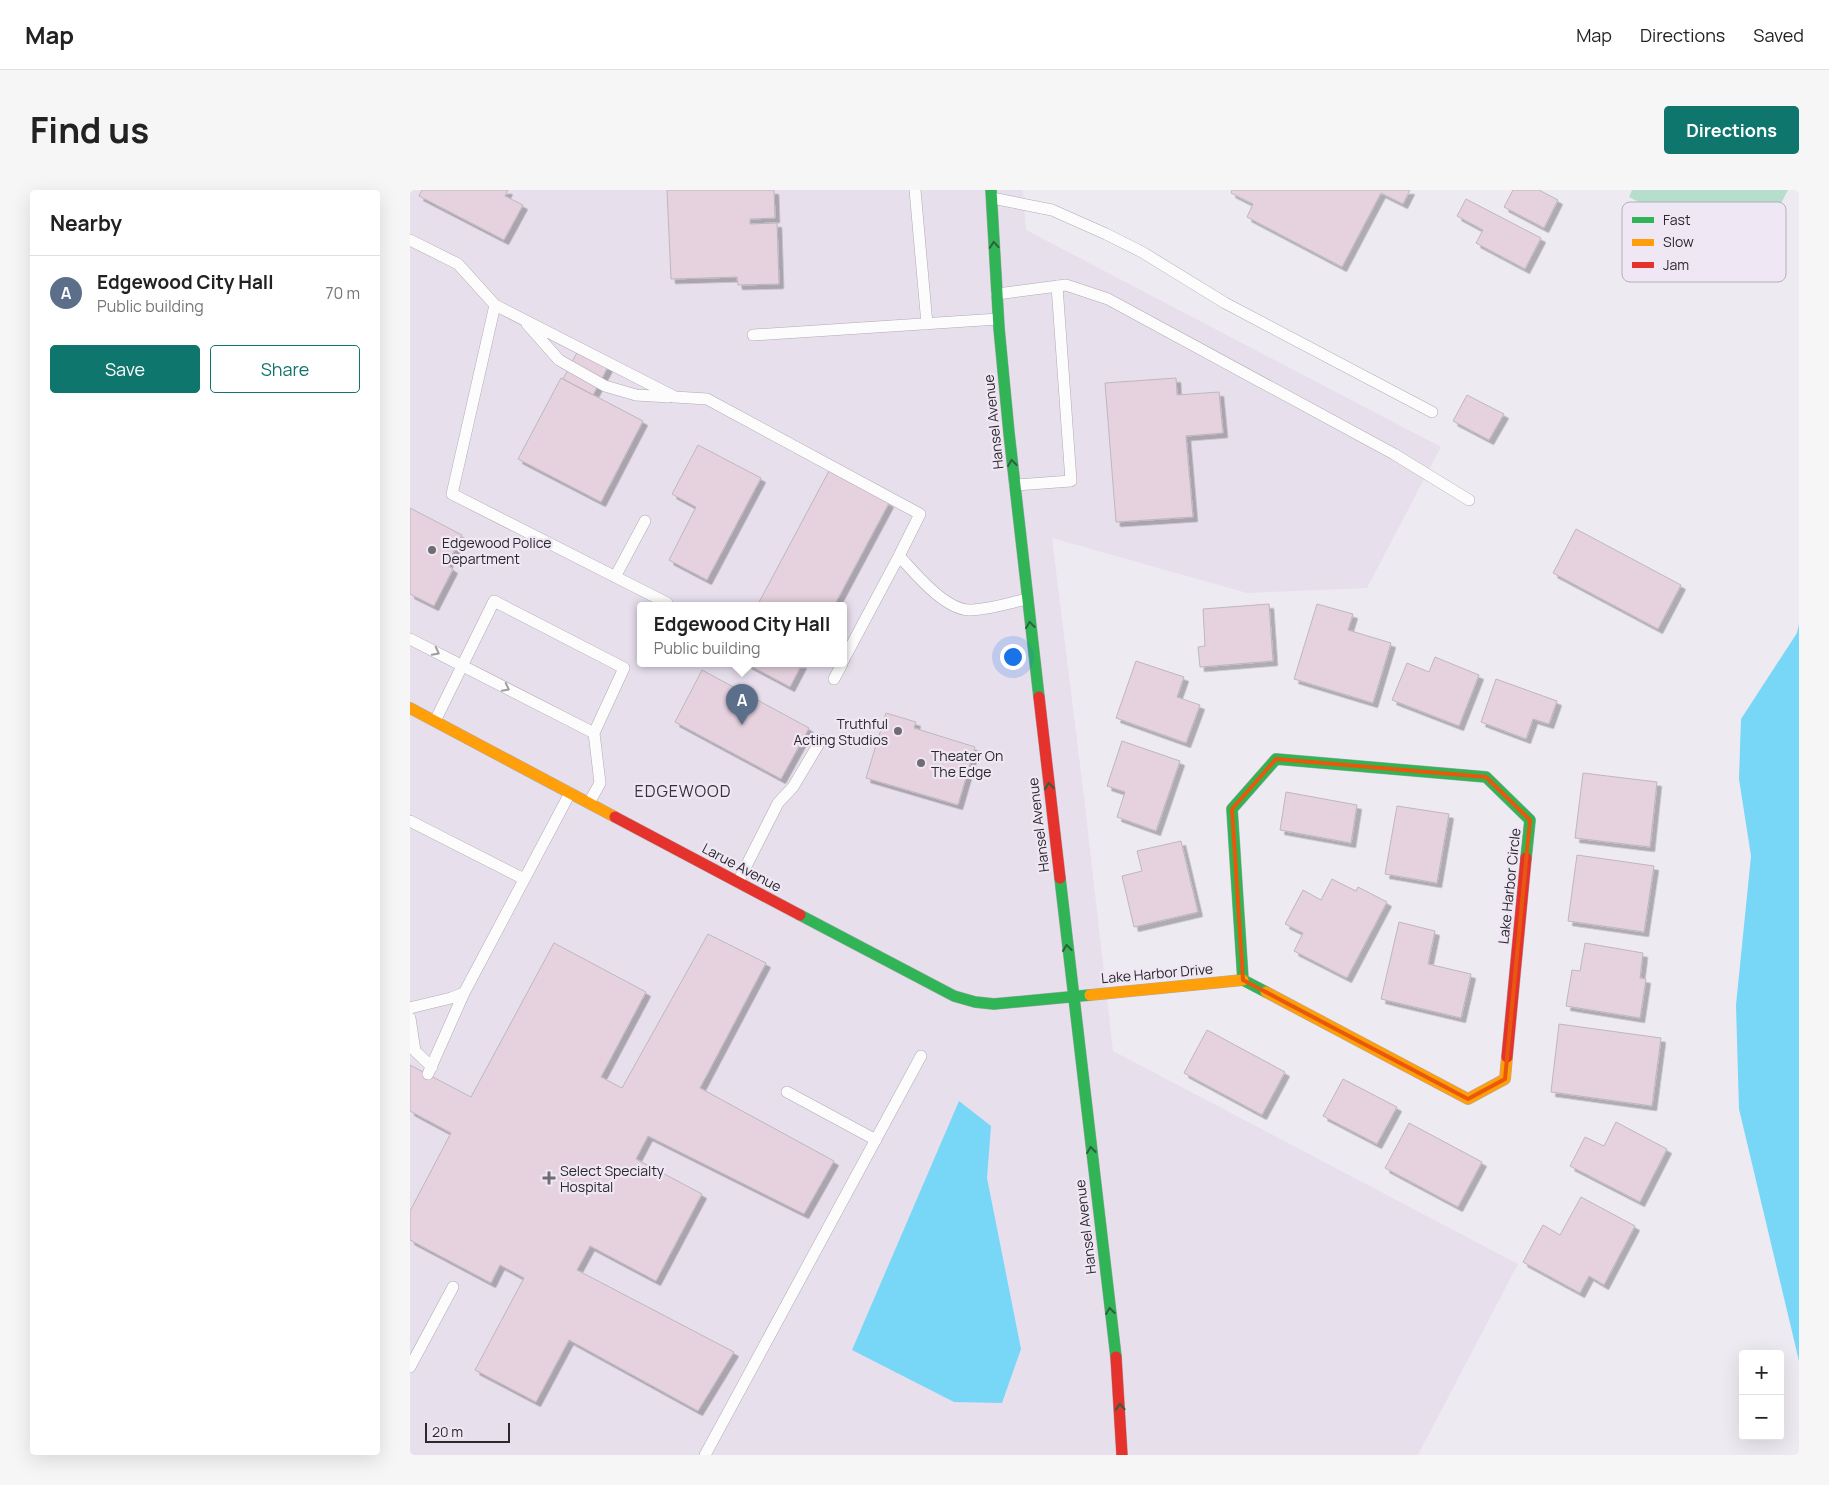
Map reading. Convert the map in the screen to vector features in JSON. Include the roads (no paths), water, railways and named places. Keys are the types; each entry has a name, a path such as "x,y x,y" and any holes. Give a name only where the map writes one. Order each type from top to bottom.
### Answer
{"street":[{"name":"Hansel Avenue","path":"992,194 997,294 1015,485 1116,1360 1122,1455"},
{"name":"Larue Avenue","path":"410,708 954,996 975,1002 994,1004 1073,996"},
{"name":"Lake Harbor Circle","path":"1276,759 1486,777 1530,820 1505,1079 1468,1099 1243,980 1232,809 1276,759"},
{"name":"Lake Harbor Drive","path":"1073,996 1243,980"}],"lane":[{"path":"915,190 927,324"},
{"path":"992,194 1052,210 1106,234 1142,252 1224,303 1432,412"},
{"path":"410,240 458,264 495,305 675,397"},
{"path":"997,294 1066,285 1108,299 1394,454 1469,500"},
{"path":"1015,485 1071,481 1057,286"},
{"path":"495,305 452,494 665,602"},
{"path":"523,319 559,360 605,386 636,395 707,399 920,514 847,654"},
{"path":"753,335 999,319"},
{"path":"615,577 645,521"},
{"path":"899,556 935,592 949,603 968,610 1027,599"},
{"path":"435,721 494,601 624,668 594,733 600,783 589,803"},
{"path":"410,639 594,733"},
{"path":"834,679 840,667"},
{"path":"738,882 778,802 794,787 821,740"},
{"path":"410,1018 415,1051 430,1070 464,994 570,793"},
{"path":"410,821 524,879"},
{"path":"410,1008 464,994"},
{"path":"704,1455 921,1056"},
{"path":"787,1092 876,1140"},
{"path":"410,1367 452,1286"}],"water":[{"path":"1799,624 1799,1361 1739,1109 1736,1005 1751,856 1739,779 1741,719 1797,633"},
{"path":"959,1101 991,1126 987,1178 1021,1349 1002,1403 954,1402 852,1350"}],"place":[{"name":"Edgewood Police Department","path":"432,550"},
{"name":"Edgewood City Hall","path":"742,725"},
{"name":"Truthful Acting Studios","path":"898,731"},
{"name":"Theater On The Edge","path":"921,763"},
{"name":"Select Specialty Hospital","path":"549,1178"}],"district":[{"name":"EDGEWOOD","path":"683,791"}]}
